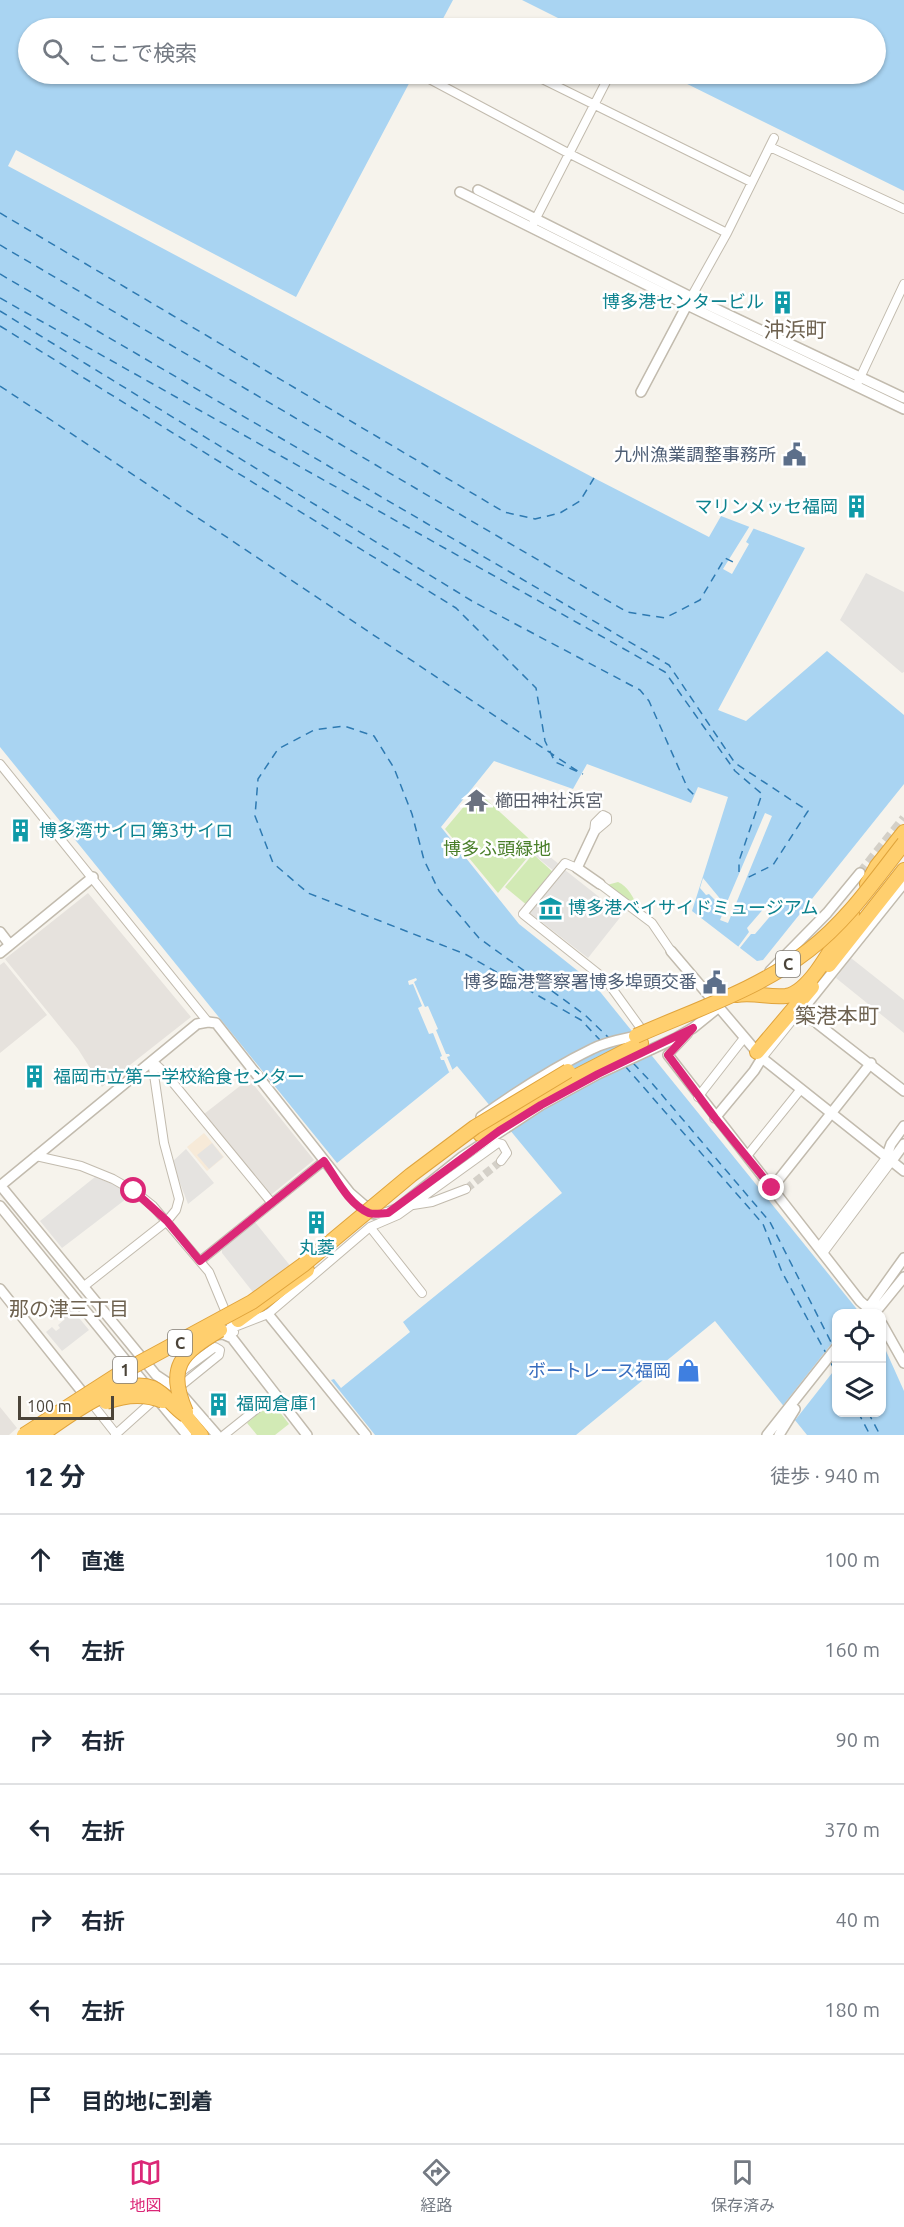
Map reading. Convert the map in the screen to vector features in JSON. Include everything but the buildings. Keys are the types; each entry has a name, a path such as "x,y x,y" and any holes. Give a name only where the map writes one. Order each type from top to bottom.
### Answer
{"highway":[{"path":"718,1005 735,995 752,993 770,996 788,995 801,989 813,976 854,911 877,866 904,832"},
{"name":"C","path":"641,1035 750,986 808,951 838,924 904,843"},
{"name":"C","path":"29,1435 97,1389 253,1304 330,1250 480,1134 595,1066 657,1036 736,1003 794,972 830,945 904,857"},
{"path":"759,1055 904,870"},
{"path":"718,1005 753,998 779,1004 791,1003 798,1000 817,980"},
{"name":"1","path":"24,1435 119,1374 252,1302 303,1265 363,1214 475,1127 568,1071 641,1035"},
{"path":"187,1417 179,1395 178,1380 182,1365 192,1350 202,1341 266,1302 308,1269 326,1254 363,1214"},
{"path":"187,1417 176,1383 180,1364 187,1354 206,1339 275,1295 330,1250"},
{"path":"40,1435 103,1396 131,1385 145,1386 158,1391 187,1417 202,1435"},
{"path":"51,1435 107,1402 126,1396 145,1396 160,1400 187,1417"}],"street":[{"path":"439,84 568,153 727,233"},
{"path":"552,84 751,182"},
{"path":"534,223 605,84"},
{"path":"641,392 727,233 774,138"},
{"path":"770,147 904,209"},
{"path":"478,190 534,223 689,301 858,381 904,398"},
{"path":"460,192 534,223"},
{"path":"858,381 904,284"},
{"path":"858,381 904,409"},
{"path":"0,764 93,877 207,1022"},
{"path":"577,868 594,832"},
{"path":"641,1035 633,1018 606,980 523,914 566,863 600,884 652,923 671,951 759,1055 904,1171"},
{"path":"860,873 827,913 762,979 718,1005 668,1055 715,1118 869,1309"},
{"path":"0,953 93,877"},
{"path":"818,1024 807,1004 904,883"},
{"path":"0,932 10,945"},
{"path":"218,1435 177,1389 156,1375 0,1186 197,1024 207,1022 216,1023 357,1201 373,1208 426,1155 492,1109 592,1048 641,1035 689,1014 718,1005"},
{"path":"715,1118 754,1071 759,1055 794,1018 804,1017 818,1024 904,1091"},
{"path":"333,1173 340,1185 359,1206 371,1214 388,1213 462,1157 541,1105 598,1074 693,1028"},
{"path":"699,1097 744,1038"},
{"path":"152,1061 165,1073 271,1202"},
{"path":"83,1287 167,1221 176,1210 179,1199 164,1143 152,1061"},
{"path":"772,1188 830,1112 871,1064"},
{"path":"747,1156 801,1089"},
{"path":"889,1160 891,1144 904,1126"},
{"path":"29,1435 98,1384 153,1361 186,1341 233,1329 268,1314 370,1227 398,1215 498,1143 502,1144 507,1153 501,1161"},
{"path":"821,1250 889,1160 904,1144"},
{"path":"36,1156 81,1166 113,1179 134,1191 167,1221 215,1283 238,1348"},
{"path":"200,1261 324,1161"},
{"path":"413,1205 432,1202 466,1189"},
{"path":"0,1206 187,1435"},
{"path":"370,1227 422,1293"},
{"path":"873,1309 904,1258"},
{"path":"874,1309 903,1279"},
{"path":"0,1289 115,1435 156,1398"},
{"path":"268,1314 366,1435"},
{"path":"886,1331 904,1363"},
{"path":"210,1335 223,1334 232,1338 307,1435"},
{"path":"168,1382 215,1347 218,1348 219,1356 177,1389"},
{"path":"779,1435 790,1412 832,1355"},
{"path":"766,1435 790,1412 833,1363"},
{"path":"224,1435 274,1395"}],"shaded area":[{"path":"866,573 904,592 904,672 902,673 840,620"},
{"path":"538,847 560,865 555,872 533,854"},
{"path":"565,870 622,915 588,958 530,913"},
{"path":"88,893 191,1017 102,1087 78,1049 5,959"},
{"path":"851,958 904,1000 904,1033 836,978"},
{"path":"4,962 47,1015 0,1053 0,965"},
{"path":"249,1079 314,1160 272,1194 268,1194 204,1114"},
{"path":"204,1133 224,1157 207,1171 187,1147"},
{"path":"212,1143 223,1157 209,1169 197,1155"},
{"path":"186,1149 214,1183 188,1204 172,1162"},
{"path":"95,1177 117,1186 130,1196 62,1248 40,1221"},
{"path":"255,1222 296,1273 260,1301 222,1253 222,1249"},
{"path":"70,1307 89,1330 62,1351 46,1332 52,1327 56,1331 60,1328 58,1325 65,1319 61,1314"},
{"path":"0,1407 17,1428 9,1435 0,1435"}],"green space":[{"name":"博多ふ頭緑地","path":"477,791 537,846 498,893 445,829"},
{"path":"533,854 554,873 528,906 505,887"},
{"path":"618,882 630,893 637,908 607,885"},
{"path":"272,1402 289,1424 275,1435 257,1435 247,1423"}],"water":[{"path":"0,0 453,0 443,18 18,18 18,84 409,84 296,297 16,150 8,166 709,537 721,516 805,548 718,710 746,721 827,651 904,715 904,784 763,960 757,961 692,911 728,797 698,787 691,803 587,764 573,789 494,761 441,827 519,924 593,983 857,1309 832,1309 832,1417 886,1417 886,1351 904,1391 904,1435 807,1435 715,1321 576,1435 375,1435 331,1380 334,1379 341,1388 410,1332 403,1322 562,1193 457,1066 337,1163 0,747"},
{"path":"522,0 904,0 904,191 687,84 886,84 886,18 558,18"}],"pier":[{"path":"751,524 755,526 746,542 749,544 732,574 723,569"},
{"path":"765,813 772,816 728,923 720,920 724,910 700,888 703,878 722,901 727,902"},
{"path":"766,906 773,907 773,913 739,949 738,947 749,932 747,928"},
{"path":"416,978 414,982 425,1007 428,1006 446,1054 450,1056 447,1057 453,1071 449,1072 444,1060 441,1060 442,1056 433,1033 429,1034 418,1008 422,1006 413,984 409,985 408,981"},
{"path":"832,1343 832,1373 796,1419 784,1404"}],"ferry route":[{"path":"0,213 504,512 535,519 560,513 580,501 594,478"},
{"path":"0,245 627,612 665,618 700,600 725,558 733,562"},
{"path":"0,274 669,665 735,763 808,811 773,865 747,878"},
{"path":"0,298 665,672 735,771 762,794 739,861 739,872"},
{"path":"0,311 472,601 640,690 649,701 688,789 694,795"},
{"path":"0,326 456,608 536,688 545,741 555,762 583,774"},
{"path":"0,386 579,772"},
{"path":"601,1041 581,1020 465,954 308,893 273,863 255,816 258,779 278,749 314,730 344,726 374,736 394,768 412,814 424,860 439,891 479,938 585,1015 609,1038"},
{"path":"633,1063 770,1222 832,1344"},
{"path":"625,1066 763,1224 782,1272 827,1355"},
{"path":"830,1361 832,1365"},
{"path":"861,1417 870,1435"},
{"path":"871,1417 880,1435"}],"tunnel":[{"path":"860,873 904,818"},
{"path":"466,1189 501,1161"}],"place":[{"name":"博多港センタービル","path":"782,302"},
{"name":"九州漁業調整事務所","path":"794,455"},
{"name":"マリンメッセ福岡","path":"856,507"},
{"name":"櫛田神社浜宮","path":"477,801"},
{"name":"博多湾サイロ 第3サイロ","path":"21,831"},
{"name":"博多港ベイサイドミュージアム","path":"550,908"},
{"name":"博多臨港警察署博多埠頭交番","path":"715,982"},
{"name":"福岡市立第一学校給食センター","path":"35,1077"},
{"name":"丸菱","path":"317,1222"},
{"name":"ボートレース福岡","path":"689,1371"},
{"name":"福岡倉庫1","path":"218,1404"}],"district":[{"name":"沖浜町","path":"795,330"},
{"name":"築港本町","path":"837,1016"},
{"name":"那の津三丁目","path":"69,1309"}],"route":[{"path":"134,1191 153,1206 200,1261 324,1161 340,1185 359,1206 371,1214 388,1213 398,1208 462,1157 541,1105 598,1074 693,1028 668,1055 772,1188"}]}
